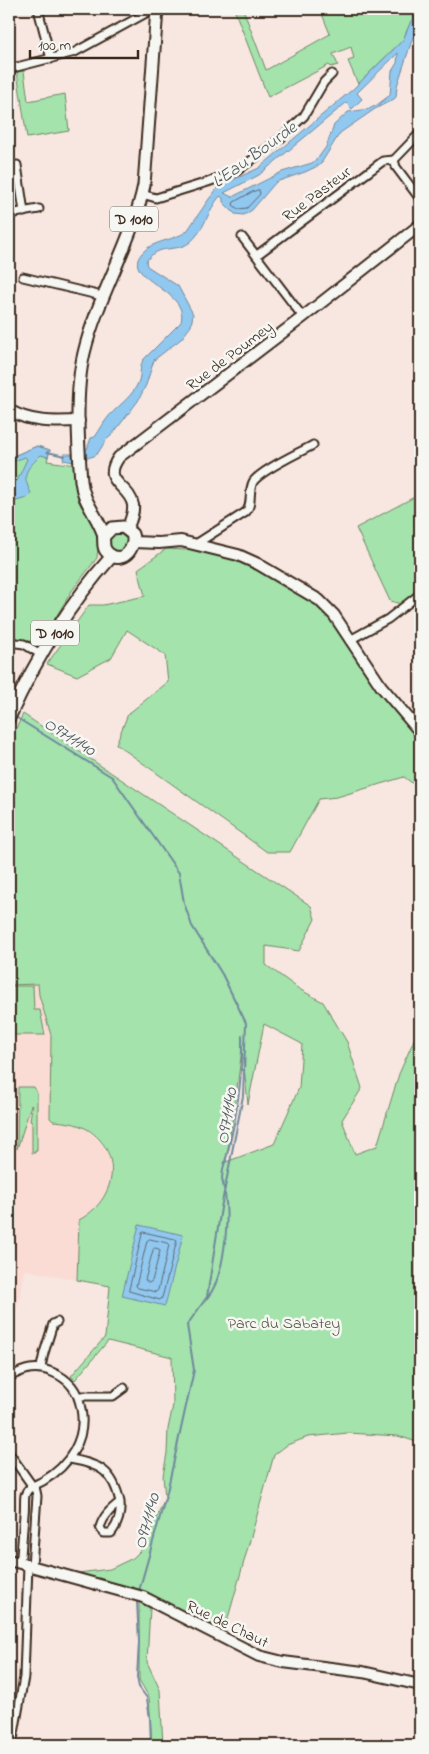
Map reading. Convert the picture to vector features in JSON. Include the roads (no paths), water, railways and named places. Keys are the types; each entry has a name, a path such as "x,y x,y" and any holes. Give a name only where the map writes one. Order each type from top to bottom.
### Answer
{"main road":[{"name":"D 1010","path":"108,532 90,510 84,497 80,465 79,388 82,363 102,296 142,194 146,166 157,9"},
{"path":"119,526 127,529 132,534 134,542 131,550 121,557 108,552 108,532 119,526"},
{"name":"D 1010","path":"9,707 69,601 100,558 108,552"},
{"name":"D 1010","path":"9,718 39,653"}],"street":[{"path":"38,9 51,59"},
{"path":"9,69 51,59 84,48 148,12 157,9"},
{"path":"142,194 156,198 237,171 281,138 304,116 324,82 332,74"},
{"name":"Rue Pasteur","path":"257,255 383,161 394,160 420,133"},
{"path":"394,160 396,167 420,199"},
{"path":"17,165 24,212"},
{"path":"9,214 39,210"},
{"name":"Rue de Poumey","path":"127,529 133,511 133,504 129,495 116,483 113,476 114,463 119,457 420,225"},
{"path":"242,237 303,317"},
{"path":"22,277 102,296"},
{"path":"9,410 22,417 36,420 79,421"},
{"path":"196,544 249,509 252,484 259,475 313,445"},
{"path":"134,542 159,543 175,540 196,544 250,560 319,600 334,615 381,686 420,732"},
{"path":"350,640 388,619 420,594"},
{"path":"9,642 24,644 39,653"},
{"path":"42,1367 44,1353 53,1324 57,1322"},
{"path":"9,1377 24,1369 42,1367 60,1375 72,1384 79,1396 83,1419 82,1433 70,1459 50,1476 32,1486 25,1494 21,1556 24,1677 12,1745"},
{"path":"79,1396 113,1396 124,1388"},
{"path":"9,1454 37,1496 22,1564"},
{"path":"70,1459 99,1466 111,1478 120,1502"},
{"name":"Rue de Chaut","path":"22,1564 143,1597 259,1656 284,1662 363,1672 420,1685"}],"water":[{"path":"420,9 420,22 412,40 394,99 375,109 340,133 320,165 276,182 252,210 244,215 235,214 223,202 223,198 220,196 202,227 189,243 178,248 157,252 146,261 147,266 178,286 193,314 191,326 181,339 154,360 146,385 138,401 106,440 98,453 74,462 63,460 64,454 74,454 87,449 91,438 95,437 109,416 127,399 136,387 143,360 181,322 181,311 175,301 140,270 137,262 142,253 152,245 187,231 217,189 259,168 353,89 403,40 411,21","holes":["398,53 397,63 392,71 390,95 369,109 348,112 334,125 326,147 312,163 282,172 232,197 224,193 259,175 346,103 352,109 362,99 357,93"]},
{"path":"37,446 50,450 48,457 41,455 27,472 26,481 31,493 27,498 9,503 9,489 17,481 27,459 25,457 9,463 9,458"},
{"path":"139,1225 183,1235 165,1306 122,1296"}],"waterway":[{"name":"L'Eau Bourde","path":"47,452 65,456"},
{"name":"O9711140","path":"17,718 112,777 179,873 184,903 192,926 222,974 246,1023 243,1096 221,1208 207,1297 187,1325 194,1370 167,1492 139,1591"},
{"name":"O9711140","path":"224,1189 223,1169 235,1121 240,1086 242,1036"},
{"path":"207,1298 213,1289 222,1263 226,1233 225,1194"},
{"name":"O9711140","path":"137,1601 139,1642 137,1677 139,1687 147,1698 151,1745"}],"park label":[{"name":"Parc du Sabatey","path":"284,1322"}]}
